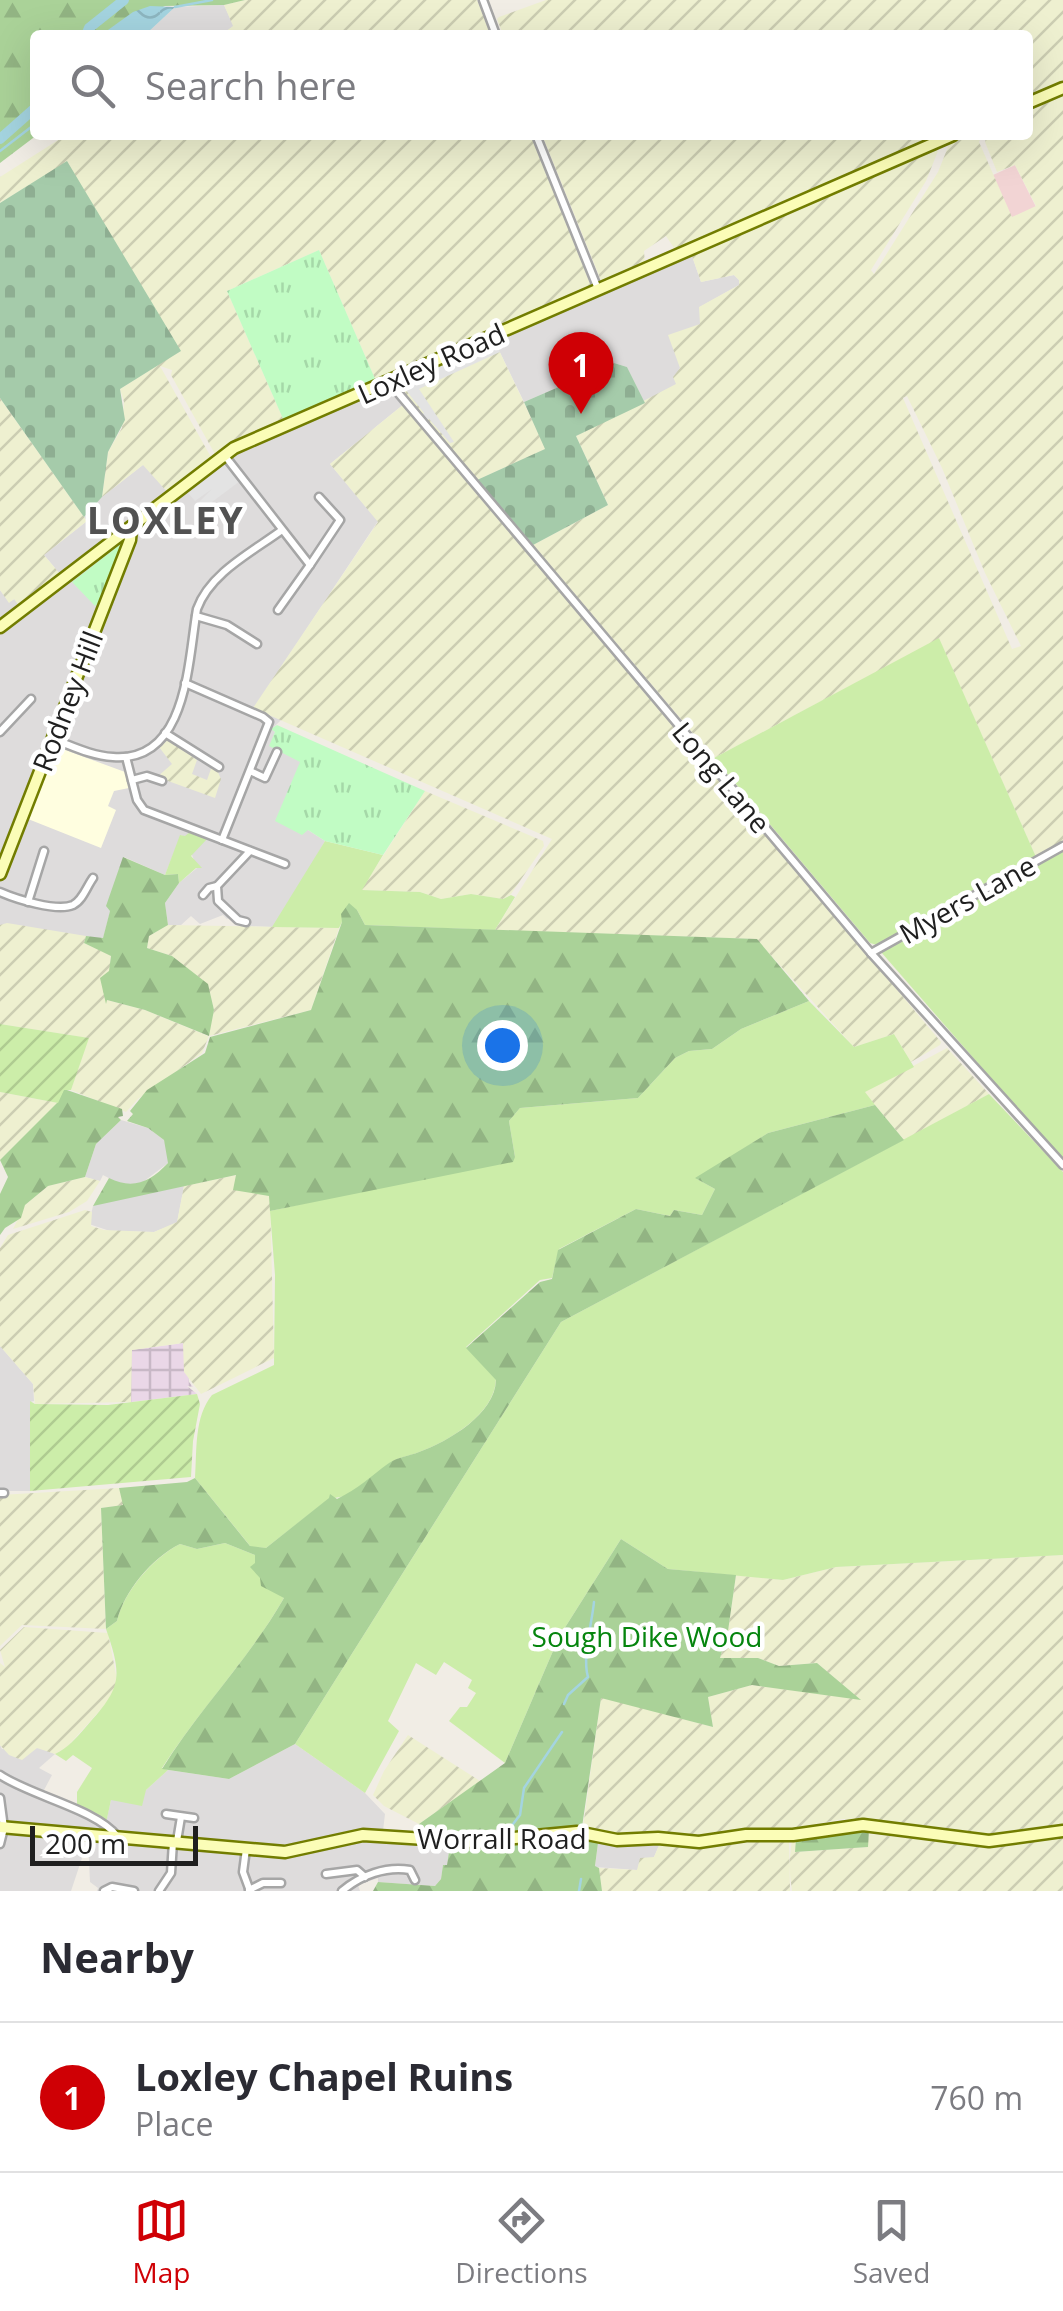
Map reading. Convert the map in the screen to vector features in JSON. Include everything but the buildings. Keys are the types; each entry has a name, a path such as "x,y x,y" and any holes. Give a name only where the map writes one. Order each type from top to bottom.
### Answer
{"street":[{"path":"482,0 494,30"},
{"path":"1033,100 1063,88"},
{"path":"538,140 598,289"},
{"name":"Loxley Road","path":"0,627 246,442 941,140"},
{"name":"Long Lane","path":"389,382 871,952 1063,1165"},
{"path":"224,455 310,565"},
{"path":"278,610 340,520 319,498"},
{"name":"Rodney Hill","path":"1,866 130,540 131,528"},
{"path":"52,739 94,754 126,757 152,746 176,714 196,616 212,582 282,530"},
{"path":"196,616 227,625 257,644"},
{"path":"185,683 269,722 222,840"},
{"path":"0,732 30,699"},
{"path":"246,710 250,701"},
{"path":"165,733 219,767"},
{"path":"250,772 267,780 277,752"},
{"path":"126,757 138,803 144,810 284,864"},
{"path":"132,780 147,776 162,782"},
{"name":"Myers Lane","path":"871,952 1063,846"},
{"path":"28,902 44,851"},
{"path":"203,895 250,851"},
{"path":"0,892 28,902 72,906 93,878"},
{"path":"217,886 218,901 238,920 246,922"},
{"path":"0,1774 25,1790 91,1818 118,1837"},
{"path":"0,1798 0,1844"},
{"path":"166,1814 194,1818"},
{"path":"159,1891 172,1873 181,1817"},
{"name":"Worrall Road","path":"2,1828 293,1851 338,1838 374,1835 473,1842 576,1832 606,1839 699,1842 863,1825 989,1841 1063,1832"},
{"path":"246,1849 244,1872 249,1890 263,1883 281,1883"},
{"path":"342,1891 389,1869 414,1872 415,1880"},
{"path":"326,1874 357,1870 365,1877"},
{"path":"104,1891 112,1886 134,1891"}],"shaded area":[{"path":"245,0 477,0 489,30 228,30 233,26 224,5"},
{"path":"546,0 1063,0 1063,82 1033,96 1033,30 501,30 499,17"},
{"path":"224,5 234,26 228,30 150,30 175,7"},
{"path":"1063,94 1063,841 1036,857 939,639 714,758 533,545 608,505 576,436 676,384 673,377 680,368 668,335 700,324 699,307 739,285 734,275 701,282 692,256 936,149 926,181 871,270 874,274 954,140 980,140 1012,217 1036,206 1015,165 997,172 985,142 1033,140 1033,107","holes":["907,396 1021,646 1012,649 903,398"]},
{"path":"58,140 535,140 591,286 376,381 319,250 227,291 284,421 241,439 216,456 171,375 172,370 160,366 212,459 169,494 143,465 102,497 108,452 122,428 124,402 120,389 180,351 67,162 0,203 0,177"},
{"path":"544,140 931,140 676,251 666,236 644,251 645,264 602,283"},
{"path":"1015,165 1036,207 1011,218 993,175"},
{"path":"692,256 701,282 734,275 739,285 700,307 701,324 680,368 677,384 645,403 627,367 614,363 524,402 494,340"},
{"path":"494,340 546,449 477,480 397,385"},
{"path":"495,342 500,352 419,389 454,442 450,443 429,419 424,422 419,417 424,413 401,384"},
{"path":"383,378 404,404 330,464 378,521 254,708 281,720 272,729 301,762 308,830 325,841 282,916 272,927 244,926 223,915 200,924 191,916 181,925 168,925 165,903 179,883 197,868 181,835 165,875 124,857 103,939 0,925 0,590 9,602 60,574 44,555 87,521 84,517 102,497 144,464 169,493 241,439"},
{"path":"0,398 87,521 44,555 60,574 19,606 14,599 9,603 0,590"},
{"path":"404,404 940,1045 911,1062 894,1034 854,1047 756,939 495,930 552,839 253,708 378,522 330,464"},
{"path":"226,463 240,481 212,502 224,510 213,518 199,502 212,489 195,501 188,493"},
{"path":"168,740 197,760 192,774 207,780 212,766 217,770 221,779 215,798 157,777 172,764 159,747"},
{"path":"57,747 125,772 129,788 114,791 108,806 116,810 101,848 28,819"},
{"path":"425,791 543,841 544,846 511,894 503,899 471,894 441,899 420,892 361,890"},
{"path":"0,925 86,936 84,943 111,955 107,1000 145,1010 208,1036 214,1010 208,985 172,956 147,948 149,936 168,925 339,928 311,1010 209,1036 202,1053 126,1112 71,1090 88,1038 0,1024"},
{"path":"947,1048 989,1094 904,1140 864,1092"},
{"path":"0,1092 58,1103 0,1160"},
{"path":"121,1120 148,1128 164,1140 170,1158 139,1185 118,1183 103,1175 100,1181 85,1177 96,1144"},
{"path":"237,1175 270,1196 274,1358 201,1394 184,1372 183,1343 132,1350 131,1402 35,1404 33,1384 0,1346 0,1248 8,1235 85,1210 92,1212 91,1226 154,1232 177,1222 184,1186"},
{"path":"85,1177 100,1181 87,1201 69,1212 13,1229 25,1205 48,1186"},
{"path":"184,1186 177,1223 154,1232 110,1231 89,1224 97,1203"},
{"path":"184,1343 193,1387 187,1386 197,1394 131,1402 131,1350"},
{"path":"0,1346 33,1384 34,1401 30,1402 30,1491 7,1491 5,1495 0,1495"},
{"path":"119,1488 124,1505 101,1508 106,1629 22,1625 0,1646 0,1495"},
{"path":"1063,1555 1063,1825 997,1836 843,1819 792,1828 689,1835 606,1833 583,1827 601,1697 713,1727 708,1697 752,1685 859,1699 817,1663 779,1666 758,1658 720,1658 736,1575 783,1580 836,1567"},
{"path":"24,1627 108,1633 117,1680 111,1698 67,1747 55,1754 37,1748 22,1760 9,1755 0,1745 0,1663 5,1667 0,1650"},
{"path":"408,1735 480,1781 419,1824 384,1806 373,1795"},
{"path":"295,1744 365,1793 385,1814 382,1839 450,1845 447,1865 443,1865 441,1879 435,1886 378,1882 378,1878 358,1885 360,1891 97,1891 90,1882 88,1840 71,1891 0,1891 0,1745 2,1749 40,1748 55,1754 39,1768 52,1775 43,1792 106,1822 111,1800 146,1790 168,1770 229,1779"},
{"path":"868,1834 982,1846 1063,1836 1063,1891 792,1891 792,1839 796,1839 796,1852 868,1847"},
{"path":"789,1839 790,1891 602,1891 599,1868 637,1870 640,1858 654,1857 660,1843 702,1847"},
{"path":"598,1843 660,1843 654,1857 637,1870 595,1867"}],"green space":[{"path":"0,0 245,0 224,5 165,6 112,30 30,30 30,140 0,163"},
{"path":"67,161 181,351 120,389 125,420 108,452 102,497 84,517 0,398 0,203"},
{"path":"319,250 376,381 284,421 227,291"},
{"path":"614,363 627,367 645,403 576,436 608,505 533,545 477,480 545,449 524,402"},
{"path":"126,540 104,597 95,606 72,582"},
{"path":"939,638 1036,857 877,945 870,943 714,758"},
{"path":"277,725 425,791 383,855 325,841 308,830 302,835 275,821 300,762 269,746 275,732 271,729"},
{"path":"190,832 207,839 191,856 202,868 196,868 179,883 178,874 165,875 180,835"},
{"path":"325,841 383,855 362,890 420,892 441,899 471,894 515,897 495,930 365,925 357,910 339,928 272,927"},
{"path":"1063,850 1063,1161 881,952"},
{"path":"123,857 165,875 178,874 179,883 165,903 168,925 149,936 147,948 172,956 208,984 214,1010 209,1036 145,1010 107,1000 106,1004 100,978 109,971 111,956 84,943 86,936 103,938 110,911 106,906"},
{"path":"349,903 365,925 757,939 809,1001 741,1029 712,1049 689,1051 675,1058 638,1098 520,1108 509,1121 513,1162 270,1211 269,1196 233,1190 236,1175 93,1206 109,1178 141,1182 168,1163 164,1140 148,1128 127,1121 147,1090 205,1053 210,1037 311,1010 342,922 341,914"},
{"path":"809,1001 854,1047 894,1034 914,1067 865,1092 875,1105 768,1133 697,1179 715,1189 702,1215 674,1210 670,1216 636,1209 559,1249 552,1278 540,1280 466,1347 496,1379 494,1392 479,1415 444,1441 393,1461 355,1491 330,1498 266,1548 251,1547 195,1478 199,1424 212,1395 274,1365 275,1275 270,1211 515,1157 509,1121 520,1108 638,1098 675,1058 689,1051 712,1049 741,1029"},
{"path":"0,1024 89,1038 71,1090 64,1090 58,1103 0,1092"},
{"path":"64,1089 122,1109 123,1116 96,1144 85,1177 48,1186 25,1205 21,1218 0,1235 0,1194 8,1177 0,1160 57,1103"},
{"path":"989,1094 1063,1172 1063,1555 836,1567 783,1580 668,1569 621,1539 559,1637 505,1763 449,1721 460,1707 467,1707 476,1693 468,1688 472,1680 444,1662 436,1675 416,1663 388,1721 399,1731 365,1793 295,1744 561,1322"},
{"path":"875,1105 904,1140 561,1322 295,1744 229,1779 162,1769 284,1598 261,1586 260,1578 250,1567 255,1563 255,1555 225,1543 197,1549 180,1544 141,1576 117,1621 106,1629 101,1508 123,1505 119,1488 195,1478 250,1546 266,1548 330,1494 337,1499 345,1495 389,1463 444,1441 479,1415 494,1392 496,1380 466,1348 540,1282 552,1279 558,1250 636,1209 670,1216 674,1210 702,1215 715,1189 695,1178 768,1133"},
{"path":"197,1394 200,1404 191,1477 30,1491 30,1401 108,1405"},
{"name":"Sough Dike Wood","path":"621,1539 668,1569 736,1575 720,1658 758,1658 779,1666 817,1663 861,1700 752,1685 708,1697 713,1727 601,1698 582,1827 416,1833 419,1824 505,1763 559,1637"},
{"path":"225,1543 255,1555 255,1563 284,1598 162,1768 168,1770 146,1790 142,1806 111,1800 106,1823 77,1806 77,1792 92,1768 73,1755 66,1761 55,1754 97,1715 112,1693 115,1660 106,1629 117,1621 141,1576 170,1550 180,1544 197,1549"},
{"path":"869,1830 868,1847 795,1852 796,1839"},
{"path":"570,1836 598,1843 595,1866 599,1868 602,1891 373,1891 378,1882 435,1886 441,1879 443,1865 447,1865 450,1845 490,1846"}],"water":[{"path":"150,6 175,7 150,30 108,30 133,12"}],"waterway":[{"path":"88,30 124,0"},
{"path":"175,7 212,0"},
{"path":"0,139 30,112"},
{"path":"0,151 30,128"},
{"path":"564,1704 588,1677 587,1650 594,1602"},
{"path":"510,1828 520,1815 524,1788 562,1732"},
{"path":"579,1891 581,1879"}],"place":[{"name":"Loxley Chapel Ruins","path":"581,414"}],"district":[{"name":"LOXLEY","path":"166,519"}]}
